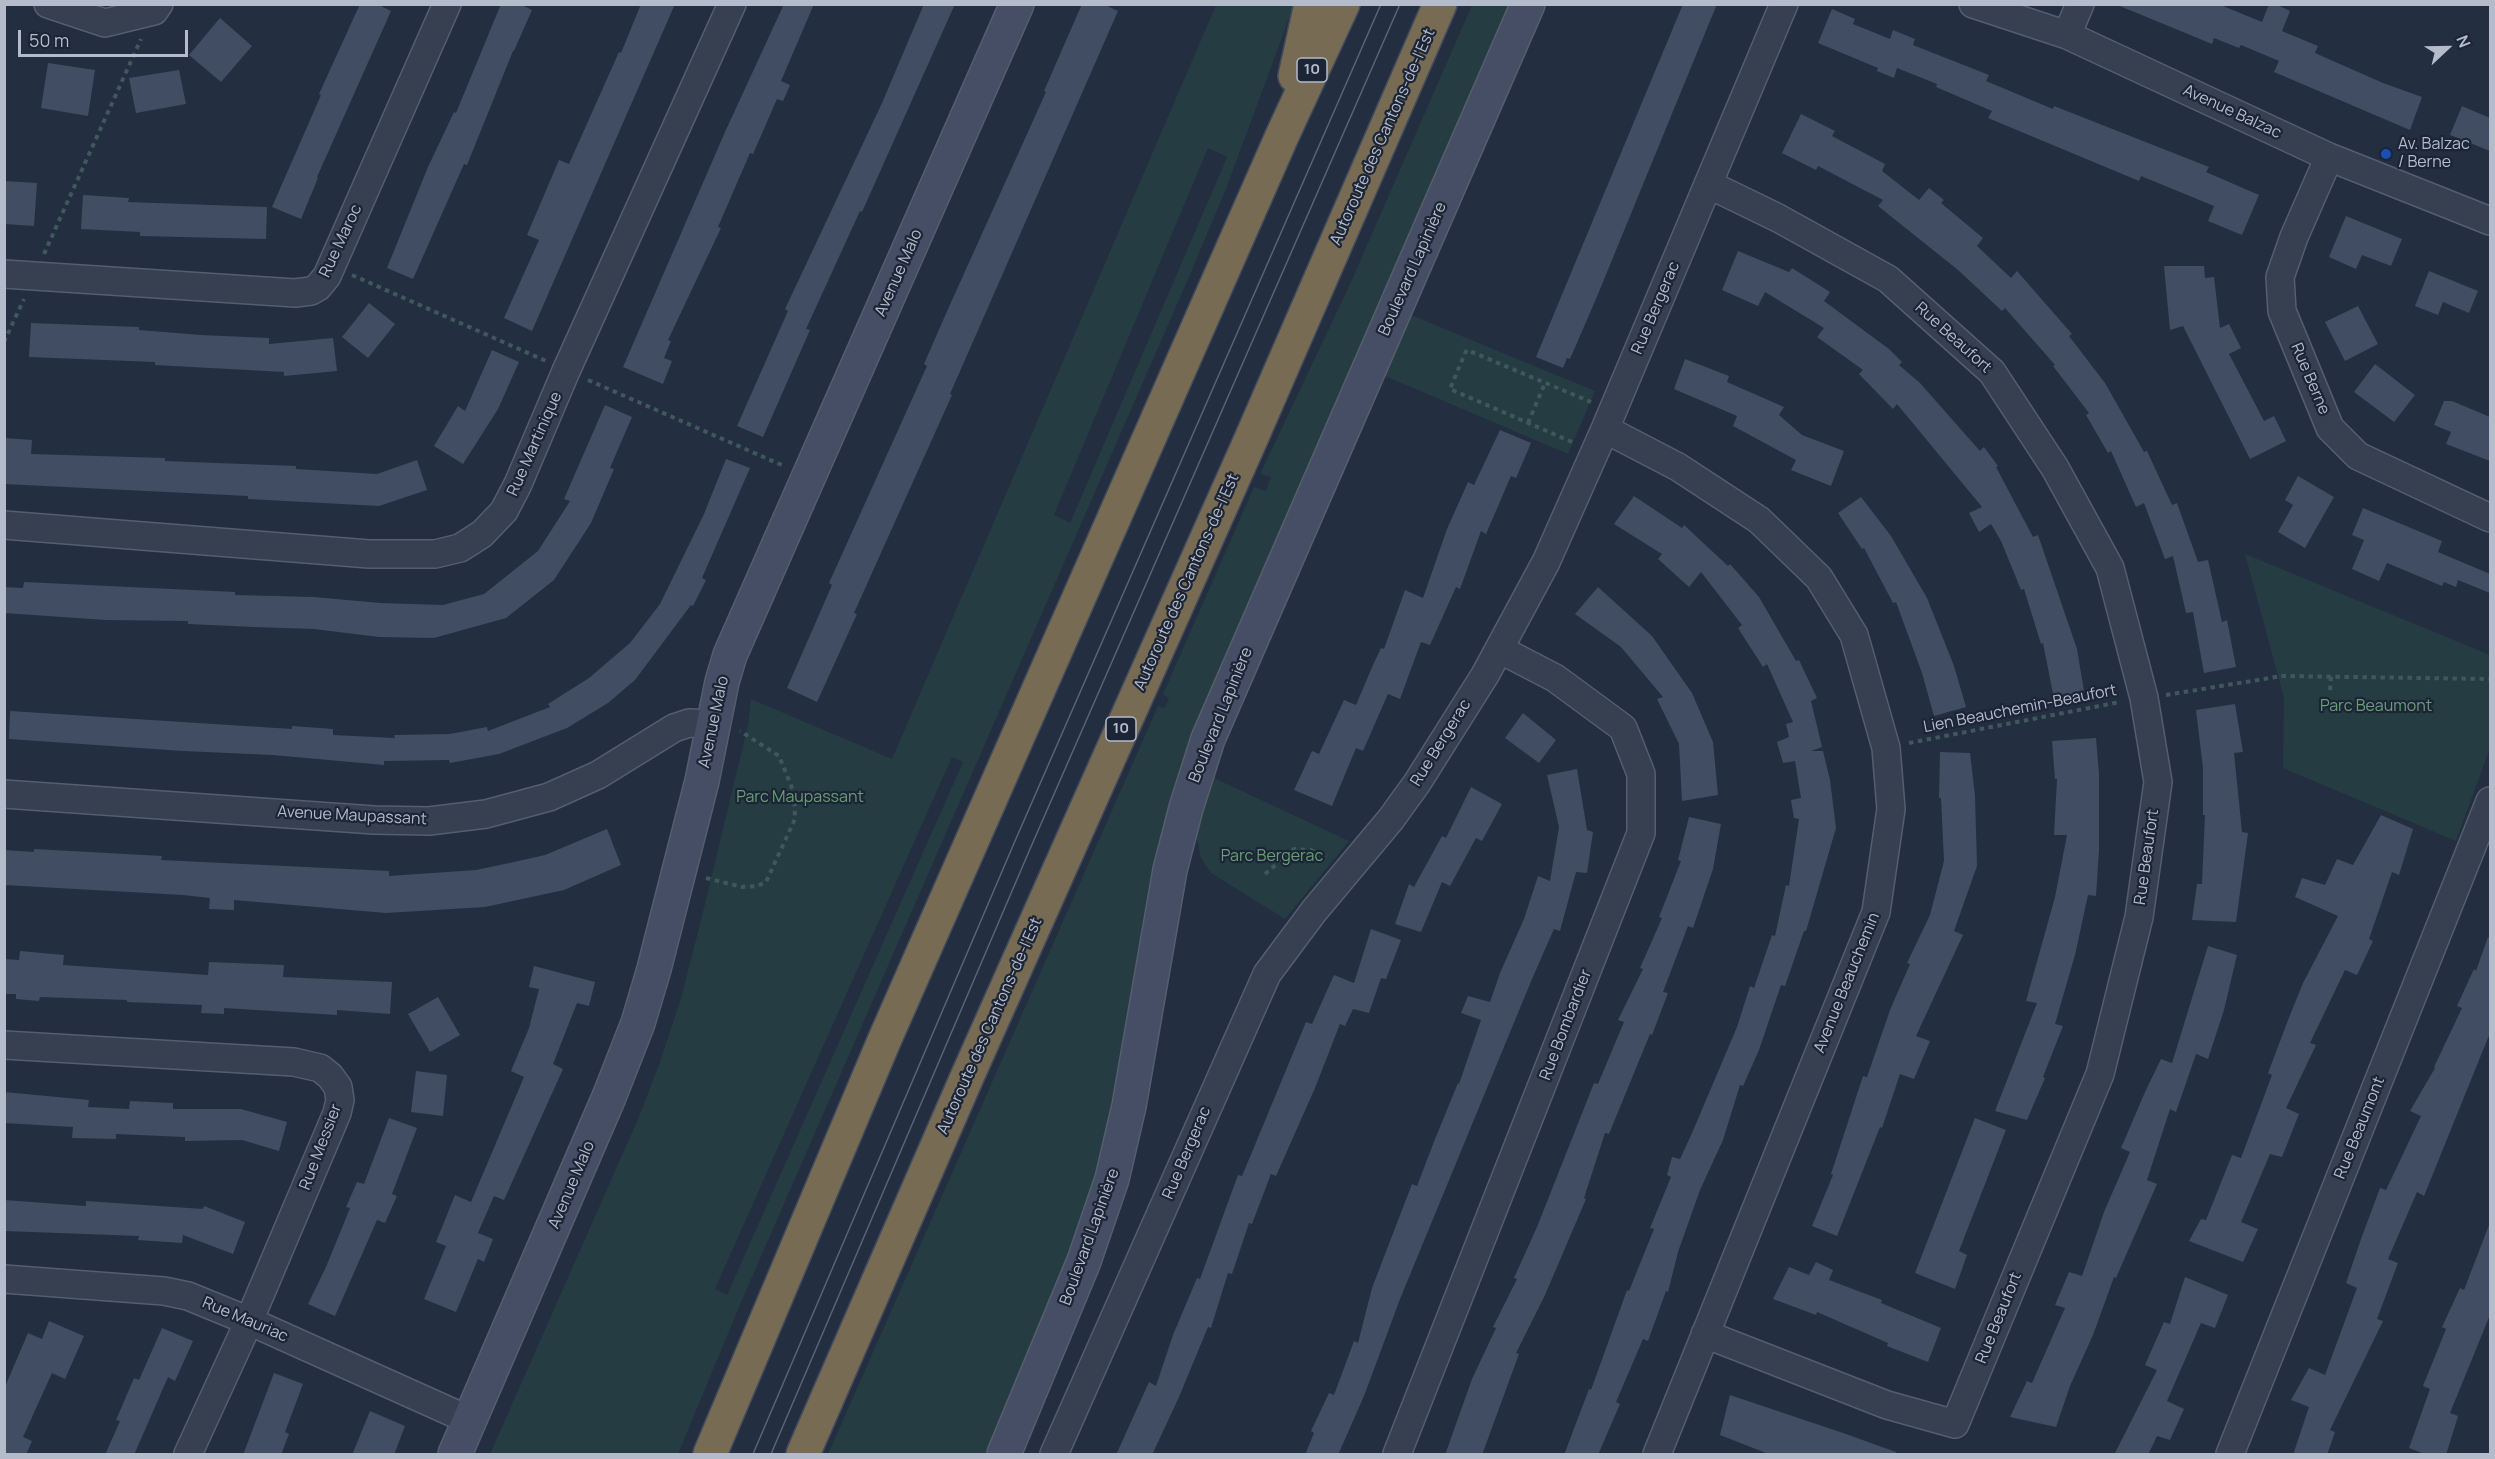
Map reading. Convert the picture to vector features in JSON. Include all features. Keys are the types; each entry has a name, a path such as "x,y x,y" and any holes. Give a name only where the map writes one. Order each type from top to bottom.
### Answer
{"highway":[{"path":"1282,136 1311,4"},
{"name":"10","path":"711,1455 884,1041 1282,136 1343,4"},
{"name":"Autoroute des Cantons-de-l'Est","path":"802,1455 967,1077 1251,439 1440,4"}],"street":[{"path":"48,4 105,23 156,8"},
{"name":"Rue Maroc","path":"4,274 295,293 311,291 318,287 327,276 447,4"},
{"name":"Rue Martinique","path":"4,525 369,554 435,554 460,548 482,534 504,511 518,484 566,371 732,4"},
{"name":"Avenue Malo","path":"455,1455 609,1097 638,1023 702,781 727,727 722,682 730,655 1017,4"},
{"name":"Boulevard Lapinière","path":"1004,1455 1084,1261 1112,1179 1127,1114 1170,870 1186,808 1208,739 1528,4"},
{"name":"Rue Bergerac","path":"1054,1455 1267,974 1314,911 1397,811 1432,759 1499,649 1546,562 1605,429 1784,4"},
{"name":"Avenue Balzac","path":"1973,4 2067,36 2329,157 2490,221"},
{"path":"2067,36 2080,4"},
{"name":"Rue Berne","path":"2329,157 2294,237 2280,277 2282,311 2330,428 2358,456 2490,518"},
{"name":"Rue Beaufort","path":"1705,1334 1887,1405 1955,1424 2100,1074 2139,916 2158,782 2144,698 2110,568 2055,468 1992,372 1888,279 1787,223 1708,184"},
{"name":"Avenue Beauchemin","path":"1605,429 1678,467 1759,520 1819,578 1854,635 1886,748 1891,809 1876,912 1658,1455"},
{"name":"Rue Bombardier","path":"1397,1455 1641,833 1641,774 1623,728 1555,678 1499,649"},
{"name":"Avenue Maupassant","path":"4,794 374,820 429,821 486,814 549,797 598,775 674,728 689,723 727,727"},
{"name":"Rue Beaumont","path":"2230,1455 2490,801"},
{"name":"Rue Messier","path":"4,1045 294,1062 314,1066 330,1076 339,1094 337,1113 249,1321 188,1455"},
{"name":"Rue Mauriac","path":"7,1285 164,1291 188,1296 470,1420"}],"path":[{"path":"4,342 156,8"},
{"path":"346,273 552,364"},
{"path":"1576,444 1450,389 1467,350 1593,403"},
{"path":"581,377 791,469"},
{"path":"1528,423 1545,383"},
{"name":"Lien Beauchemin-Beaufort","path":"1901,745 2144,698 2282,676 2490,679"},
{"path":"2330,690 2331,676"},
{"path":"704,878 742,887 757,886 766,882 795,819 794,793 779,756 753,737 727,727"},
{"path":"1265,874 1294,849 1310,850 1334,859"}],"green space":[{"name":"Parc Maupassant","path":"1216,5 1294,5 1226,189 1189,277 742,1300 678,1454 490,1454 638,1119 660,1062 681,998 702,916 748,725 751,699 892,759","holes":["1208,148 1227,157 1070,523 1054,515","952,757 963,762 727,1295 715,1289"]},
{"path":"1472,5 1511,5 1202,712 1190,745 1159,845 1106,1141 1090,1199 989,1454 828,1454 1158,706 1165,708 1169,698 1163,694 1254,487 1266,491 1271,477 1260,474 1350,284"},
{"path":"1411,315 1595,391 1568,454 1385,376"},
{"name":"Parc Beaumont","path":"2245,554 2490,655 2490,748 2456,841 2283,768 2284,698"},
{"name":"Parc Bergerac","path":"1212,777 1349,841 1285,919 1211,873 1201,858 1197,838 1198,822"}],"building":[{"path":"360,4 377,4 391,11 317,177 301,219 272,207 321,95 319,94"},
{"path":"501,4 520,4 532,10 467,165 464,164 413,279 387,268 428,167 454,112 456,113"},
{"path":"641,4 675,4 532,331 504,318 539,240 527,235 559,160 569,164 619,52 621,53"},
{"path":"784,4 814,4 781,81 790,85 783,101 777,99 753,154 750,153 718,227 721,228 668,340 671,341 664,358 672,361 663,384 623,367 725,132"},
{"path":"924,4 955,4 862,212 860,211 806,329 810,330 763,437 737,426 788,311 785,309 882,103"},
{"path":"1082,4 1103,4 1118,11 817,702 787,688 832,585 829,583 927,366 924,364 1046,92 1044,91"},
{"path":"1683,4 1717,4 1596,299 1570,359 1567,358 1563,368 1536,357"},
{"path":"2115,4 2218,4 2262,22 2269,4 2275,4 2290,11 2282,31 2318,46 2315,53 2383,83 2422,97 2410,130 2274,72 2279,61 2241,45 2239,48 2214,38 2212,44"},
{"path":"1832,9 1855,19 1853,24 1890,39 1893,30 1915,39 1913,45 1989,75 1986,81 2053,109 2054,106 2209,167 2206,172 2259,195 2242,235 2208,221 2214,206 2141,176 2139,181 1988,118 1992,111 1936,87 1937,84 1897,68 1894,78 1877,71 1878,68 1818,43"},
{"path":"220,18 252,46 221,82 189,55"},
{"path":"48,63 95,70 88,116 41,108"},
{"path":"179,70 186,104 136,113 129,78"},
{"path":"2462,106 2490,118 2490,151 2450,135"},
{"path":"1801,114 1835,131 1832,136 1885,164 1882,171 1919,200 1929,188 1944,200 1941,203 1983,238 1977,246 2011,278 2017,271 2072,334 2069,336 2105,383 2144,452 2147,451 2172,505 2177,503 2198,562 2208,560 2222,622 2227,620 2236,667 2204,673 2193,612 2186,613 2173,556 2165,559 2144,503 2136,507 2111,451 2108,453 2086,415 2089,413 2053,366 2055,365 2005,308 2002,311 1958,270 1878,206 1883,200 1818,166 1816,170 1782,153"},
{"path":"4,181 37,183 34,226 4,224"},
{"path":"83,195 129,198 128,202 267,207 266,239 140,236 140,232 81,229"},
{"path":"2346,216 2402,239 2391,266 2362,255 2356,269 2329,257"},
{"path":"1738,251 1789,272 1792,268 1830,292 1824,301 1889,349 1902,362 1899,365 1920,383 1980,451 1984,447 1998,466 1996,467 2033,537 2038,535 2077,649 2084,691 2054,699 2043,643 2041,644 2024,589 2021,590 2001,541 1991,524 1979,532 1969,513 1982,507 1897,404 1893,409 1859,374 1863,370 1817,337 1824,328 1765,292 1758,306 1722,290"},
{"path":"2164,266 2204,266 2205,278 2214,277 2220,328 2229,324 2241,348 2229,354 2264,421 2274,416 2286,441 2250,459 2183,326 2170,330"},
{"path":"2429,271 2478,291 2469,313 2443,302 2438,315 2415,306"},
{"path":"369,303 395,324 368,358 342,337"},
{"path":"2358,306 2378,344 2345,361 2325,322"},
{"path":"31,323 139,327 139,330 269,338 269,344 333,338 337,371 284,376 284,372 155,365 155,362 29,357"},
{"path":"492,350 519,362 498,409 463,464 434,446 458,406 465,411"},
{"path":"1685,359 1729,376 1727,382 1784,407 1779,415 1802,435 1844,451 1831,486 1791,470 1796,460 1733,426 1737,416 1674,389"},
{"path":"2375,364 2415,395 2394,422 2354,392"},
{"path":"2444,401 2452,401 2490,417 2490,461 2446,444 2451,432 2434,425"},
{"path":"605,405 632,417 610,468 614,469 591,523 554,580 506,618 434,638 379,637 314,629 188,624 188,621 106,620 4,613 4,587 23,588 24,582 443,605 484,594 538,551 570,501 564,499"},
{"path":"1500,430 1531,443 1516,478 1511,476 1486,534 1481,531 1460,589 1456,587 1430,645 1421,642 1400,699 1388,694 1363,751 1356,748 1332,806 1294,790 1312,751 1319,754 1344,700 1356,705 1381,648 1384,649 1405,590 1423,598 1447,529 1468,482 1474,485"},
{"path":"4,438 32,440 31,454 165,458 165,461 296,466 296,469 377,474 417,460 427,490 379,506 248,499 248,496 4,484"},
{"path":"726,459 750,468 702,578 706,580 693,606 691,605 635,680 608,703 567,728 499,754 450,763 449,760 384,761 384,765 273,755 9,739 10,711 292,729 292,726 333,729 333,735 395,738 394,735 450,734 487,727 488,731 550,707 548,704 589,678 630,643 660,604 704,514"},
{"path":"2298,476 2334,497 2305,548 2278,532 2293,505 2285,500"},
{"path":"1634,496 1682,528 1684,525 1728,566 1730,564 1759,597 1796,661 1799,660 1817,698 1811,701 1822,747 1811,751 1823,751 1830,780 1836,828 1806,931 1804,931 1785,986 1781,985 1759,1050 1743,1086 1740,1085 1723,1140 1700,1190 1678,1252 1668,1292 1666,1291 1648,1341 1643,1339 1616,1402 1620,1404 1598,1455 1564,1455 1589,1389 1591,1390 1627,1290 1629,1291 1654,1229 1650,1228 1671,1177 1667,1175 1672,1157 1680,1159 1737,1027 1750,986 1754,988 1772,935 1775,936 1786,885 1789,886 1799,819 1794,818 1791,800 1801,798 1795,761 1783,763 1777,742 1789,737 1786,724 1793,722 1767,664 1763,667 1738,628 1742,625 1701,572 1689,587 1658,559 1662,554 1614,524"},
{"path":"1861,497 1891,536 1927,598 1954,666 1966,707 1934,716 1922,673 1896,602 1893,603 1864,548 1862,549 1838,513"},
{"path":"2363,508 2442,541 2438,552 2490,574 2490,593 2458,580 2456,587 2444,582 2442,586 2387,563 2379,581 2352,569 2364,540 2352,535"},
{"path":"1598,587 1652,636 1692,693 1713,742 1718,795 1682,801 1679,744 1657,699 1663,697 1621,647 1575,614"},
{"path":"2235,704 2243,752 2234,753 2242,832 2248,833 2236,922 2192,920 2197,884 2202,884 2205,815 2203,815 2203,768 2196,710"},
{"path":"1523,713 1556,740 1539,763 1505,738"},
{"path":"2096,738 2099,774 2099,850 2096,896 2088,895 2075,955 2055,1024 2063,1026 2027,1120 1995,1111 2037,1003 2026,1001 2055,897 2067,835 2054,835 2057,779 2055,779 2052,741"},
{"path":"1940,752 1970,753 1975,796 1977,866 1954,931 1963,935 1916,1036 1930,1041 1914,1079 1900,1074 1882,1128 1880,1127 1837,1236 1812,1226 1833,1175 1831,1174 1863,1076 1867,1077 1890,1010 1910,964 1907,963 1930,915 1944,861 1941,798 1939,798"},
{"path":"1577,769 1587,830 1593,832 1587,873 1576,872 1560,931 1554,929 1532,979 1400,1299 1364,1396 1338,1455 1305,1455 1314,1433 1311,1431 1329,1393 1334,1395 1354,1341 1358,1343 1372,1288 1412,1184 1417,1186 1459,1084 1481,1020 1461,1013 1468,996 1490,1002 1524,919 1538,876 1550,881 1559,827 1547,775"},
{"path":"1471,787 1502,804 1482,841 1476,838 1450,886 1442,882 1421,932 1395,924 1409,884 1414,887 1442,836 1446,838"},
{"path":"2381,815 2413,829 2399,875 2392,872 2369,939 2373,941 2357,975 2345,970 2310,1043 2316,1045 2286,1108 2299,1114 2282,1157 2270,1154 2241,1222 2258,1229 2243,1262 2189,1241 2201,1219 2206,1220 2232,1155 2241,1158 2272,1075 2268,1073 2290,1015 2303,983 2338,916 2295,897 2302,878 2325,885 2337,859 2353,865"},
{"path":"1689,817 1721,824 1713,869 1693,928 1688,926 1663,992 1668,993 1652,1035 1650,1034 1609,1134 1605,1133 1584,1198 1586,1199 1545,1295 1516,1353 1519,1354 1482,1455 1445,1455 1472,1379 1496,1328 1493,1327 1517,1279 1514,1278 1537,1227 1594,1083 1598,1084 1624,1022 1618,1020 1643,969 1640,968 1662,918 1659,917 1681,861 1678,860"},
{"path":"607,829 621,865 564,890 485,907 386,913 234,900 234,910 209,909 210,898 4,885 4,850 34,852 34,849 162,856 161,860 389,871 389,876 476,870 514,862 545,855"},
{"path":"1371,929 1401,940 1386,979 1381,978 1369,1013 1353,1009 1345,1026 1340,1024 1276,1176 1271,1174 1252,1224 1249,1223 1232,1274 1228,1273 1211,1328 1208,1327 1152,1455 1116,1455 1149,1382 1156,1386 1173,1335 1197,1278 1200,1279 1238,1175 1242,1176 1306,1022 1312,1024 1334,975 1354,983"},
{"path":"2488,937 2490,938 2490,1033 2424,1196 2417,1192 2388,1259 2398,1263 2377,1319 2383,1321 2330,1430 2335,1432 2327,1455 2293,1455 2309,1407 2291,1400 2309,1368 2325,1375 2357,1288 2346,1283 2361,1239 2380,1188 2386,1190 2421,1116 2410,1111 2435,1068 2462,1008 2457,1006 2474,969 2476,971"},
{"path":"2208,946 2237,955 2224,1010 2208,1059 2196,1054 2176,1112 2170,1109 2147,1180 2157,1184 2116,1278 2114,1277 2056,1427 2010,1417 2027,1381 2032,1383 2065,1308 2055,1305 2069,1272 2082,1276 2104,1212 2130,1152 2121,1148 2145,1092 2161,1059 2172,1063"},
{"path":"20,951 64,955 63,965 208,975 209,962 284,965 283,977 392,982 390,1014 337,1010 337,1015 224,1008 224,1014 201,1013 202,1005 40,997 39,1001 16,999 16,994 4,994 4,959 19,960"},
{"path":"534,966 595,982 589,1006 577,1003 553,1064 563,1069 504,1200 494,1196 478,1233 493,1239 484,1262 478,1259 456,1312 424,1299 446,1246 436,1242 455,1195 471,1202 524,1077 511,1071 529,1028 539,989 529,987"},
{"path":"438,997 460,1035 430,1052 408,1014"},
{"path":"416,1071 447,1075 443,1116 411,1112"},
{"path":"4,1092 89,1100 88,1107 129,1109 130,1101 173,1103 173,1109 241,1109 287,1122 279,1151 242,1140 185,1141 185,1137 116,1134 116,1139 72,1138 73,1127 4,1123"},
{"path":"389,1118 417,1128 392,1194 397,1196 385,1223 377,1220 335,1316 308,1304 350,1208 346,1207 357,1182 364,1184"},
{"path":"1975,1118 2006,1130 1959,1251 1967,1255 1955,1289 1915,1273"},
{"path":"4,1200 86,1206 86,1201 203,1209 204,1206 245,1222 233,1254 183,1235 182,1243 138,1240 139,1236 4,1231"},
{"path":"2489,1225 2490,1315 2450,1413 2458,1416 2446,1455 2427,1455 2409,1448 2430,1389 2423,1386 2446,1329 2442,1327 2460,1288 2464,1290"},
{"path":"1816,1262 1833,1270 1829,1280 1882,1300 1881,1303 1941,1328 1928,1362 1887,1346 1888,1343 1817,1312 1816,1315 1773,1299 1789,1267 1809,1275"},
{"path":"2185,1277 2228,1295 2215,1328 2201,1323 2167,1401 2184,1409 2170,1440 2157,1436 2148,1455 2114,1455 2157,1370 2145,1365 2164,1322 2170,1324"},
{"path":"49,1321 84,1336 65,1379 52,1373 23,1437 32,1441 26,1455 4,1455 4,1389 28,1333 42,1339"},
{"path":"162,1328 193,1341 175,1381 168,1377 134,1455 105,1455 120,1421 116,1420 134,1378 139,1380"},
{"path":"274,1373 303,1384 285,1432 289,1434 281,1455 243,1455"},
{"path":"1730,1395 1896,1452 1896,1455 1771,1455 1720,1435"},
{"path":"370,1411 405,1426 394,1455 352,1455"}],"tram line":[{"path":"753,1454 1015,841 1381,4"},
{"path":"771,1454 1030,849 1400,4"}],"place":[{"name":"Av. Balzac / Berne","path":"2386,154"}]}
